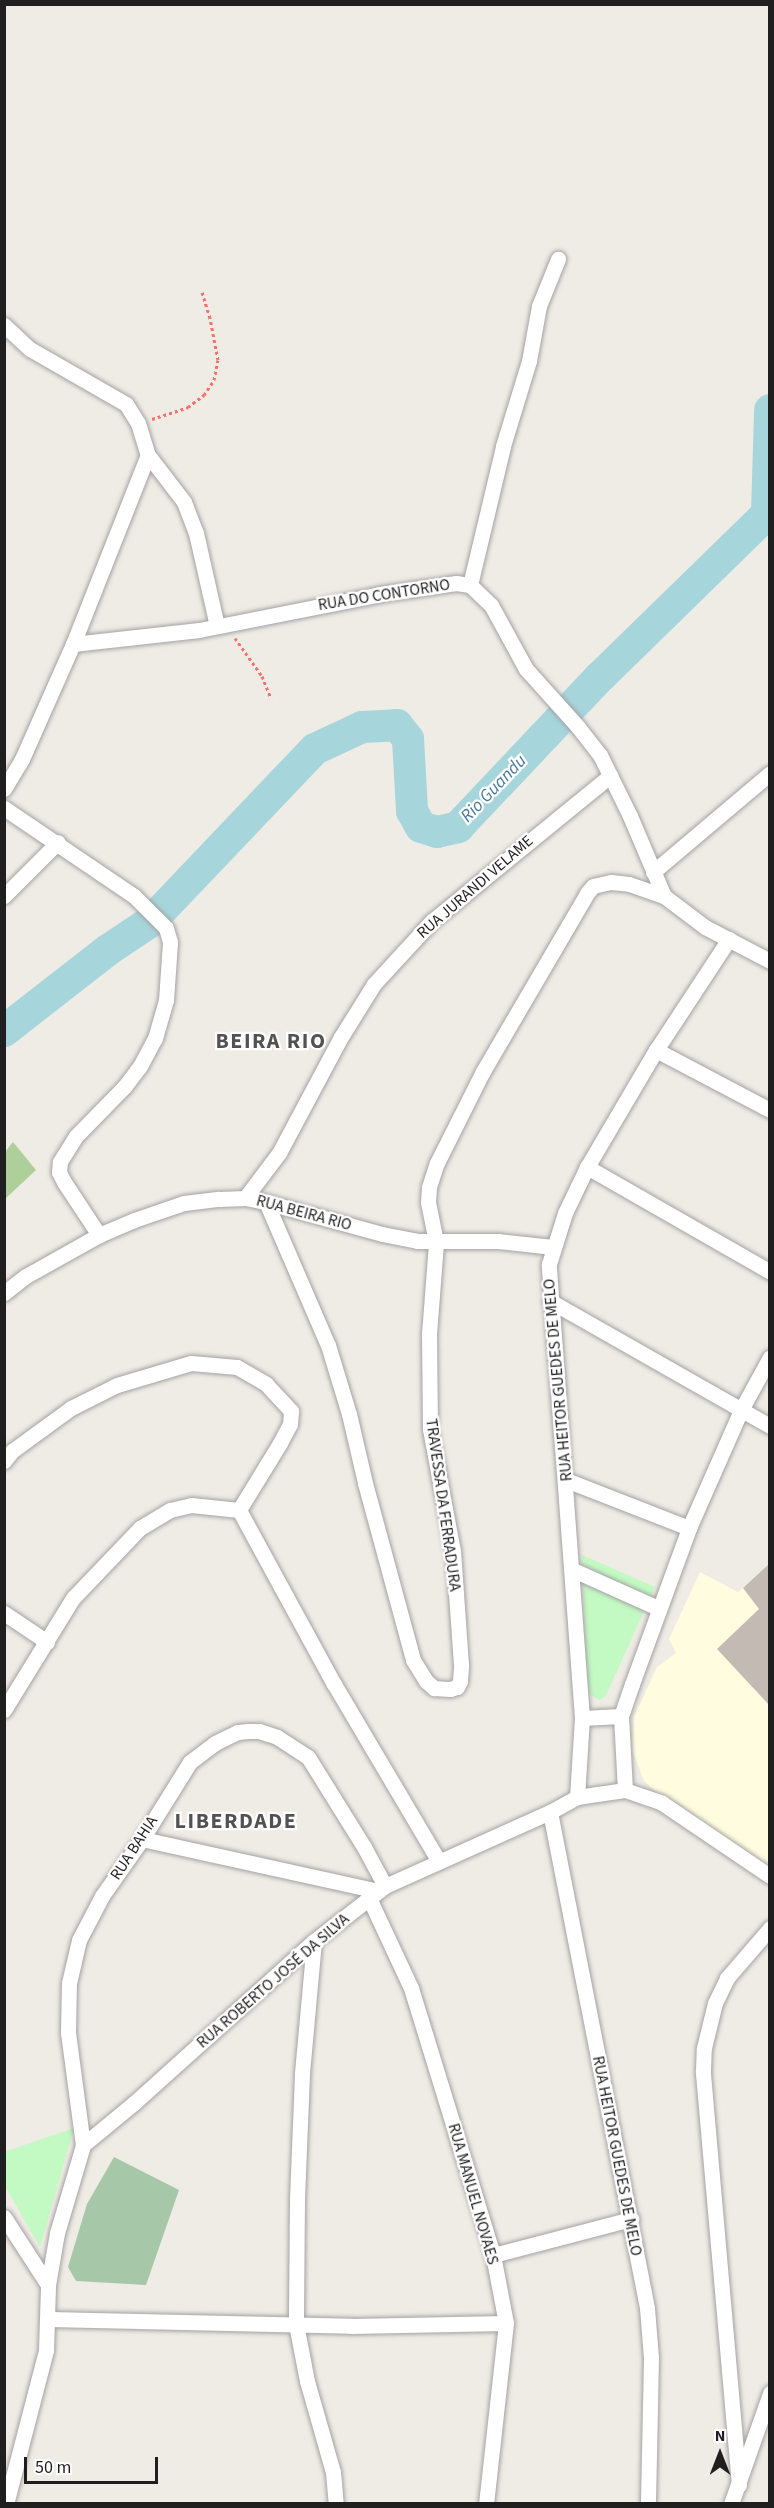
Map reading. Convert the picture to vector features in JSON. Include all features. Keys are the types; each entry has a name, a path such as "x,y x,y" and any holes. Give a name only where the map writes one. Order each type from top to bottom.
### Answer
{"street":[{"path":"470,585 498,467 529,361 539,306 558,259"},
{"path":"4,325 30,349 126,404 138,423 148,455 184,502 196,533 221,625"},
{"path":"4,789 22,759 73,644 148,455"},
{"name":"RUA DO CONTORNO","path":"73,644 221,625 380,594 456,583 470,585 491,605 526,669 600,755 664,896 705,927 770,961"},
{"path":"653,872 770,773"},
{"name":"RUA JURANDI VELAME","path":"245,1198 279,1153 340,1037 374,984 432,921 610,776"},
{"path":"4,808 58,842 134,896 166,928 170,942 170,972 166,1000 155,1038 140,1066 125,1086 75,1136 60,1162 59,1172 99,1235"},
{"path":"4,896 58,842"},
{"name":"TRAVESSA DA FERRADURA","path":"266,1202 328,1345 349,1414 370,1504 413,1660 426,1681 434,1688 457,1687 460,1681 461,1665 453,1551 442,1503 430,1429 429,1334 436,1242 428,1202 429,1187 437,1163 482,1073 580,903 593,886 611,882 629,884 664,896"},
{"name":"RUA HEITOR GUEDES DE MELO","path":"577,1797 582,1718 549,1264 553,1247 587,1167 656,1050 729,939"},
{"path":"656,1050 770,1110"},
{"path":"587,1167 770,1272"},
{"name":"RUA BEIRA RIO","path":"4,1293 26,1275 99,1235 184,1203 245,1198 382,1234 436,1242 498,1241 553,1247"},
{"path":"550,1301 770,1426"},
{"path":"625,1790 621,1716 658,1608 689,1528 741,1410 770,1357"},
{"path":"4,1461 12,1451 71,1408 117,1385 190,1363 237,1367 266,1384 291,1411 290,1424 285,1434 239,1510"},
{"path":"566,1480 689,1528"},
{"path":"4,1710 73,1598 140,1528 170,1510 190,1505 239,1510"},
{"path":"239,1510 334,1684 438,1860"},
{"path":"571,1569 658,1608"},
{"path":"4,1612 47,1642"},
{"path":"582,1718 621,1716"},
{"name":"RUA BAHIA","path":"83,2145 68,2033 69,1983 79,1940 102,1896 142,1839 190,1762 229,1735 260,1731 277,1737 308,1757 364,1847 377,1892"},
{"path":"577,1797 625,1790 662,1803 770,1876"},
{"name":"RUA ROBERTO JOSÉ DA SILVA","path":"83,2145 134,2103 314,1941 377,1892 438,1860 550,1812 577,1797"},
{"name":"RUA HEITOR GUEDES DE MELO","path":"550,1812 647,2308 651,2358 648,2504"},
{"path":"142,1839 377,1892"},
{"name":"RUA MANUEL NOVAES","path":"377,1892 411,1988 493,2255 506,2323 486,2504"},
{"path":"739,2485 703,2071 704,2048 714,2003 727,1978 770,1928"},
{"path":"314,1941 302,2074 297,2189 296,2324 307,2381 333,2472 336,2504"},
{"path":"6,2504 46,2350 49,2319 48,2285 57,2233 83,2145"},
{"path":"4,2217 48,2285"},
{"path":"493,2255 631,2219"},
{"path":"49,2319 296,2324 506,2323"},
{"path":"731,2504 770,2392"}],"path":[{"path":"138,423 188,407 204,395 214,380 218,360 210,318 201,291"},
{"path":"221,625 262,676 271,698"}],"shaded area":[{"path":"769,1564 769,1867 661,1796 644,1781 633,1752 634,1717 657,1667 676,1653 669,1639 700,1572 738,1592"}],"green space":[{"path":"13,1142 36,1170 5,1199 5,1152"},
{"path":"582,1555 655,1587 606,1695 600,1700 590,1695 587,1684"},
{"path":"74,2128 40,2247 5,2186 4,2152"},
{"path":"114,2157 179,2190 146,2285 76,2281 68,2267 87,2204"}],"building":[{"path":"770,1563 770,1706 717,1649 759,1609 743,1588"}],"waterway":[{"name":"Rio Guandu","path":"4,1031 108,950 150,922 315,749 362,727 397,725 408,739 412,811 421,827 437,832 458,827 600,677 767,514 770,410"}],"district":[{"name":"BEIRA RIO","path":"271,1042"},
{"name":"LIBERDADE","path":"236,1822"}]}
